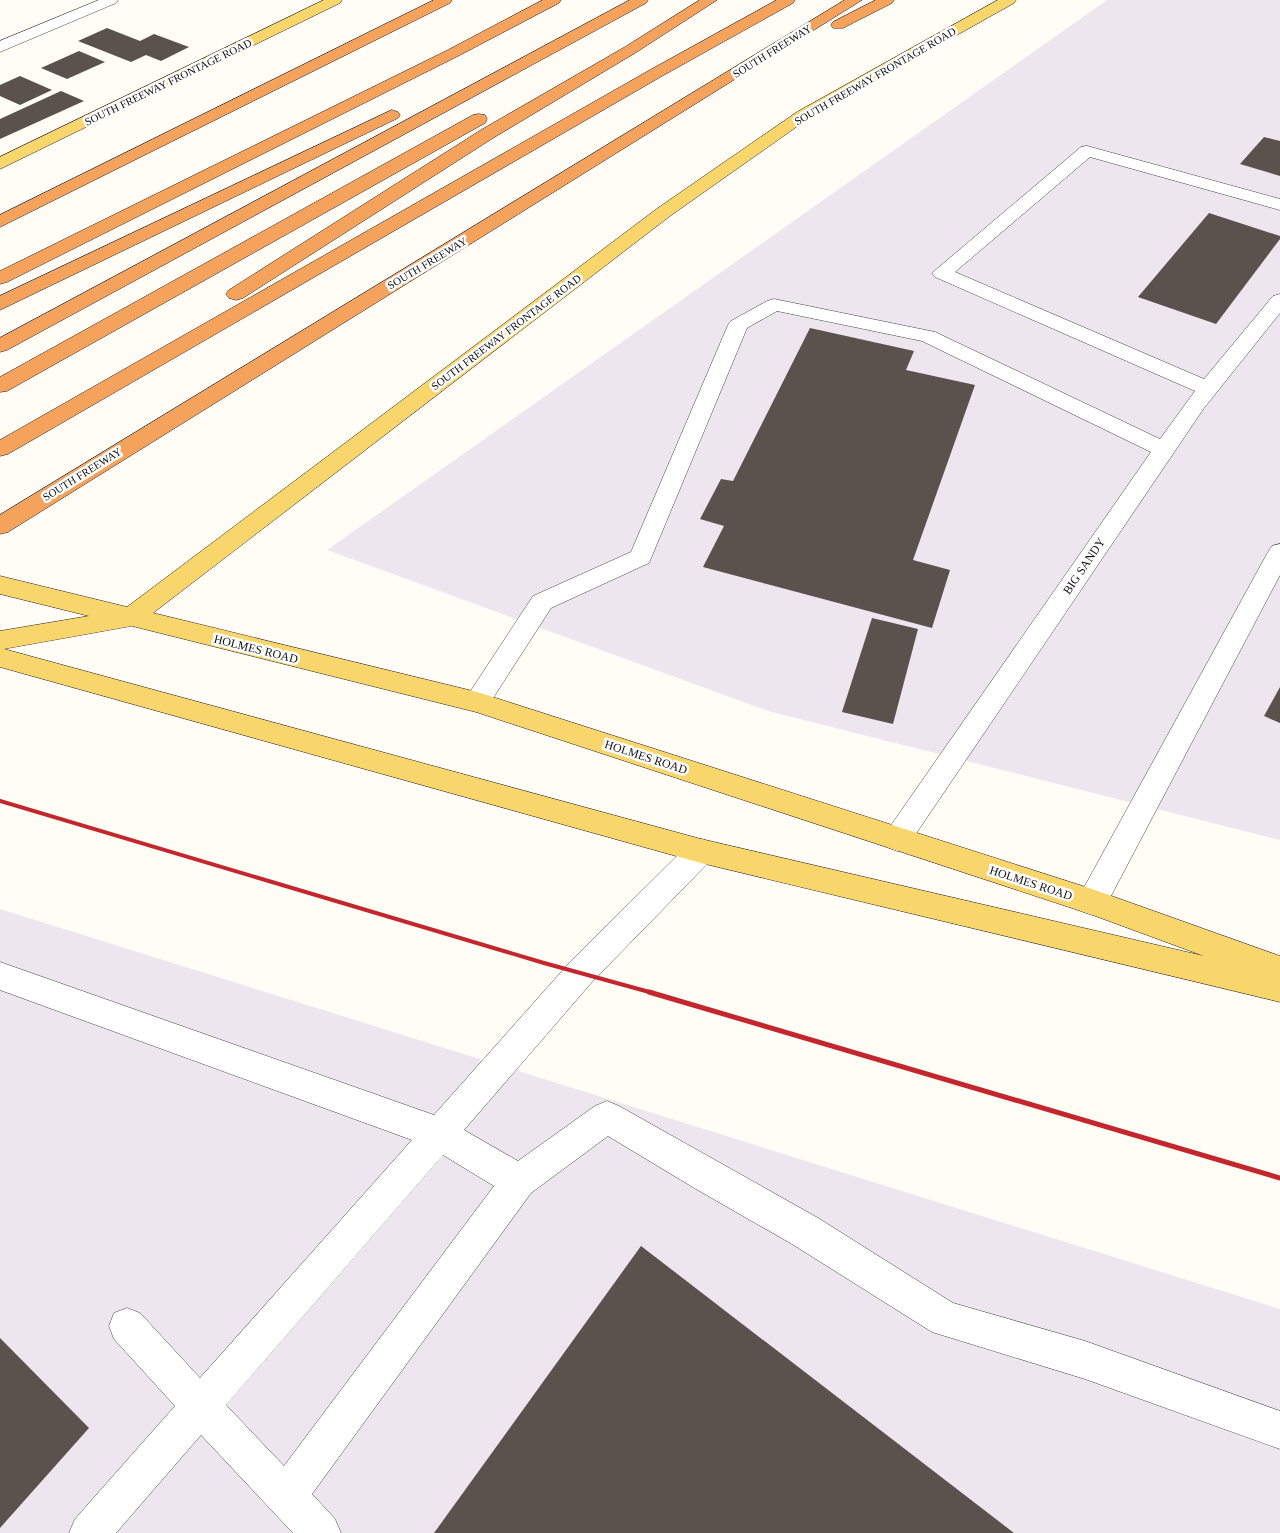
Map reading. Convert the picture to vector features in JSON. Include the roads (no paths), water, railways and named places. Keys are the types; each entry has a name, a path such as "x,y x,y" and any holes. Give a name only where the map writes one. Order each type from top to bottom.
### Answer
{"highway":[{"path":"0,222 445,0"},
{"path":"0,278 444,58 554,0"},
{"path":"0,304 410,106 616,0"},
{"path":"0,346 641,0"},
{"path":"0,386 621,38 693,0"},
{"path":"40,426 184,328 340,226 487,134 630,50 710,0"},
{"path":"0,449 647,78 788,0"},
{"name":"SOUTH FREEWAY","path":"0,526 855,0"},
{"path":"744,69 887,0"}],"main road":[{"name":"SOUTH FREEWAY FRONTAGE ROAD","path":"0,164 335,0"},
{"name":"SOUTH FREEWAY FRONTAGE ROAD","path":"0,640 130,618 664,212 803,115 1009,0"},
{"name":"HOLMES ROAD","path":"0,586 477,702 1092,902 1280,970"},
{"path":"0,657 701,850 1280,988"}],"street":[{"path":"0,47 111,0"},
{"path":"1208,389 942,273 1087,152 1280,206"},
{"name":"BIG SANDY","path":"897,839 1164,450 1208,389 1280,300"},
{"path":"477,702 542,602 641,556 738,324 774,305 928,336 1164,450"},
{"path":"1092,902 1280,552"},
{"path":"90,1533 438,1133 581,972 701,850"},
{"path":"0,976 438,1133 519,1182"},
{"path":"286,1496 519,1182 607,1117 708,1177 805,1231 945,1319 1085,1360 1280,1430"},
{"path":"127,1326 321,1533"}],"railway":[{"path":"0,801 544,963 653,993"},
{"path":"649,992 1280,1178"}]}
